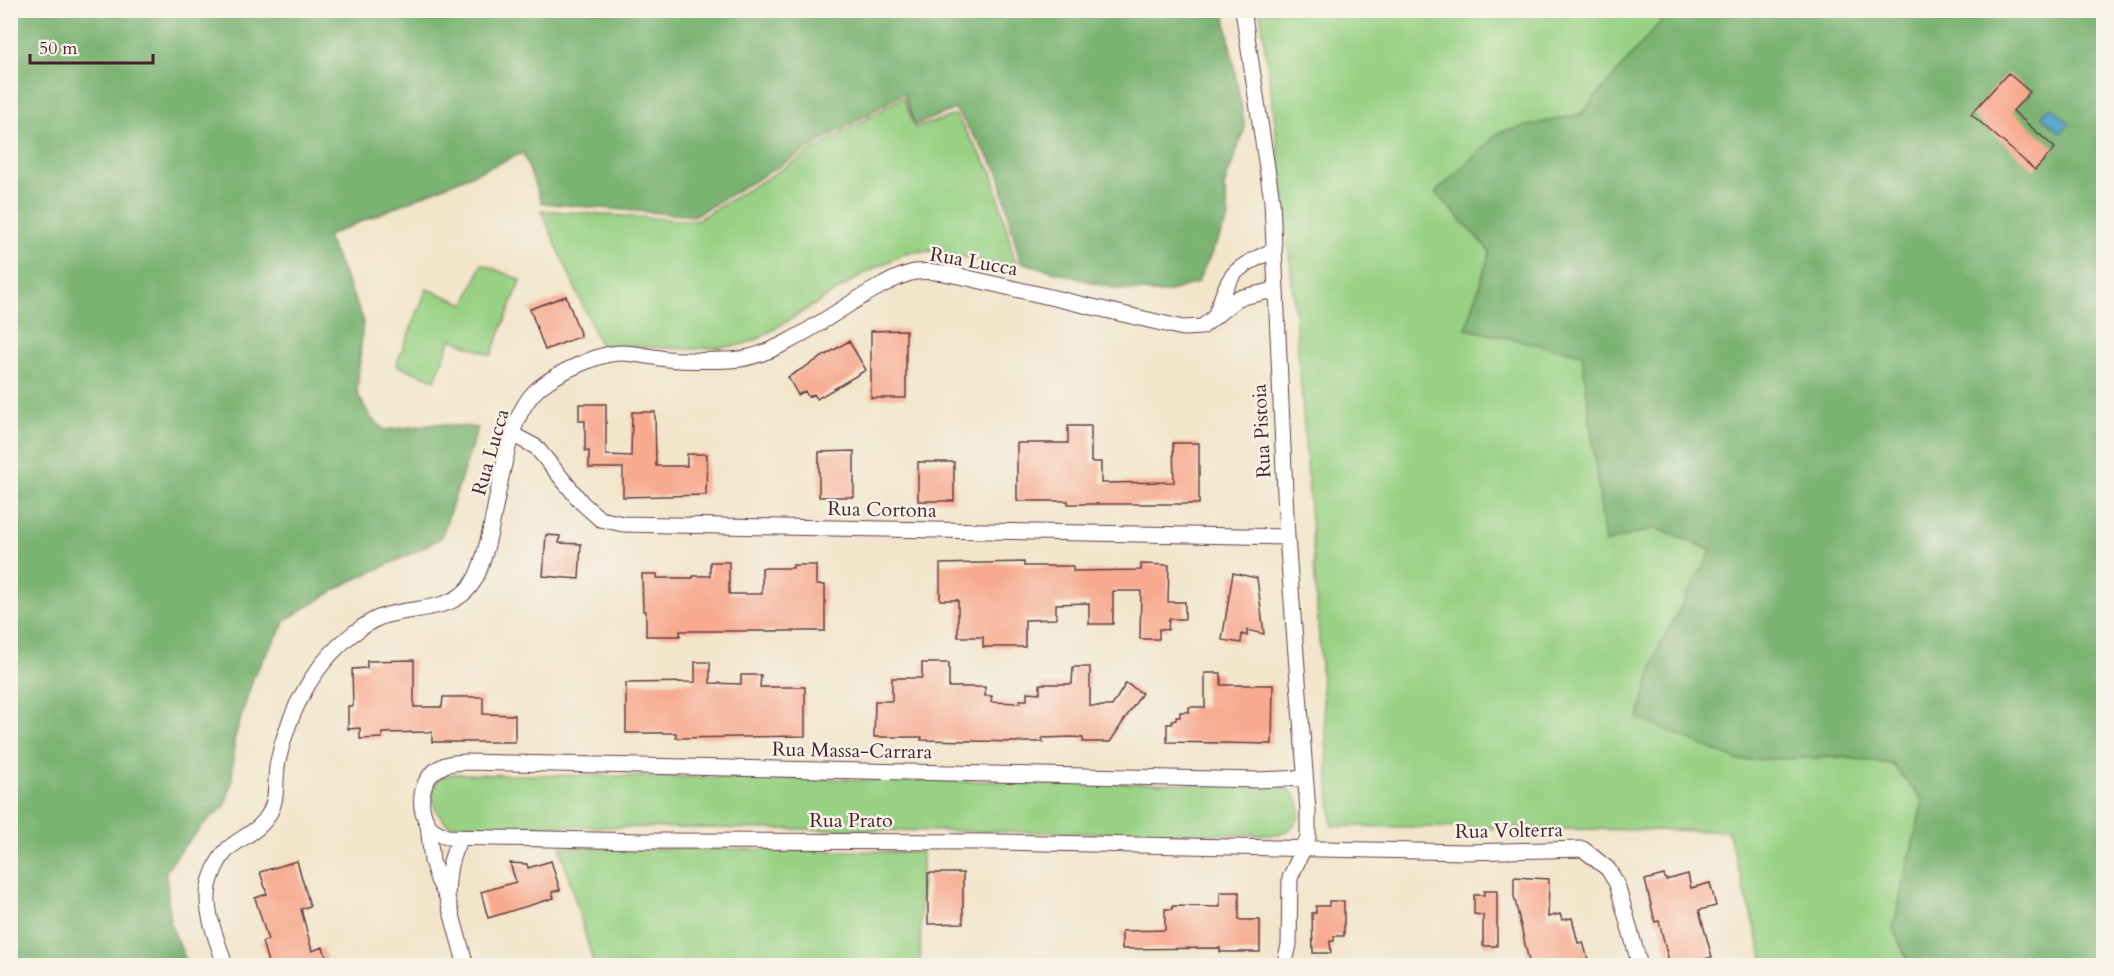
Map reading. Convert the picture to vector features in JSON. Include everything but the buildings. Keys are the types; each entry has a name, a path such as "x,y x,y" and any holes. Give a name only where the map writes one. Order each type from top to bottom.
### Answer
{"street":[{"name":"Rua Pistoia","path":"1243,10 1272,201 1287,537 1308,811 1308,838 1290,878 1289,945 1284,966"},
{"path":"1215,317 1227,281 1241,266 1274,250"},
{"name":"Rua Lucca","path":"225,966 211,921 208,896 213,874 228,849 253,833 270,812 275,800 277,764 289,722 311,678 329,655 360,628 385,615 437,606 462,596 476,577 484,553 512,434 521,411 538,388 571,366 619,353 672,360 741,359 780,346 859,298 898,277 911,273 941,272 1175,327 1202,327 1238,298 1275,290"},
{"name":"Rua Cortona","path":"512,434 536,447 582,503 600,519 623,524 1287,537"},
{"name":"Rua Massa-Carrara","path":"428,825 421,802 422,790 433,772 445,764 467,762 1246,780 1305,778"},
{"path":"428,825 432,861 447,897 466,966"},
{"name":"Rua Prato","path":"428,825 437,833 447,837 461,838 1008,842 1302,849"},
{"path":"447,897 448,867 452,853 461,838"},
{"name":"Rua Volterra","path":"1302,849 1465,852 1583,849 1608,869 1617,884 1640,966"}],"green space":[{"path":"10,11 1224,11 1245,128 1224,186 1229,217 1197,283 1164,293 1116,289 1020,262 998,170 955,109 915,125 904,93 694,216 542,203 523,153 327,236 363,319 357,393 371,418 385,430 437,424 478,428 441,538 345,584 287,619 254,675 234,740 232,781 225,806 207,821 183,847 166,871 170,923 188,965 11,965"},
{"path":"1260,11 1670,11 1581,114 1500,132 1437,193 1491,252 1466,329 1582,353 1655,528 1712,550 1658,649 1737,760 1839,757 1892,764 1923,801 1893,928 1910,965 1765,965 1728,831 1332,826 1295,316 1274,112"},
{"path":"1670,11 2103,11 2103,965 1910,965 1893,928 1923,801 1892,764 1839,757 1737,760 1638,718 1658,649 1712,550 1655,528 1605,543 1582,354 1466,329 1490,252 1436,192 1500,132 1581,114"},
{"path":"903,97 915,128 955,115 992,172 1017,269 935,251 908,252 867,272 758,339 737,346 692,349 600,345 541,210 695,221"},
{"path":"482,264 521,280 491,355 451,339 435,380 396,365 427,289 465,304"},
{"path":"452,774 1282,785 1296,798 1300,812 1294,825 1278,835 449,825 437,812 432,796 436,783 442,777"},
{"path":"560,847 922,852 920,965 594,965"}],"water":[{"path":"2051,107 2070,123 2061,133 2042,116"}]}
